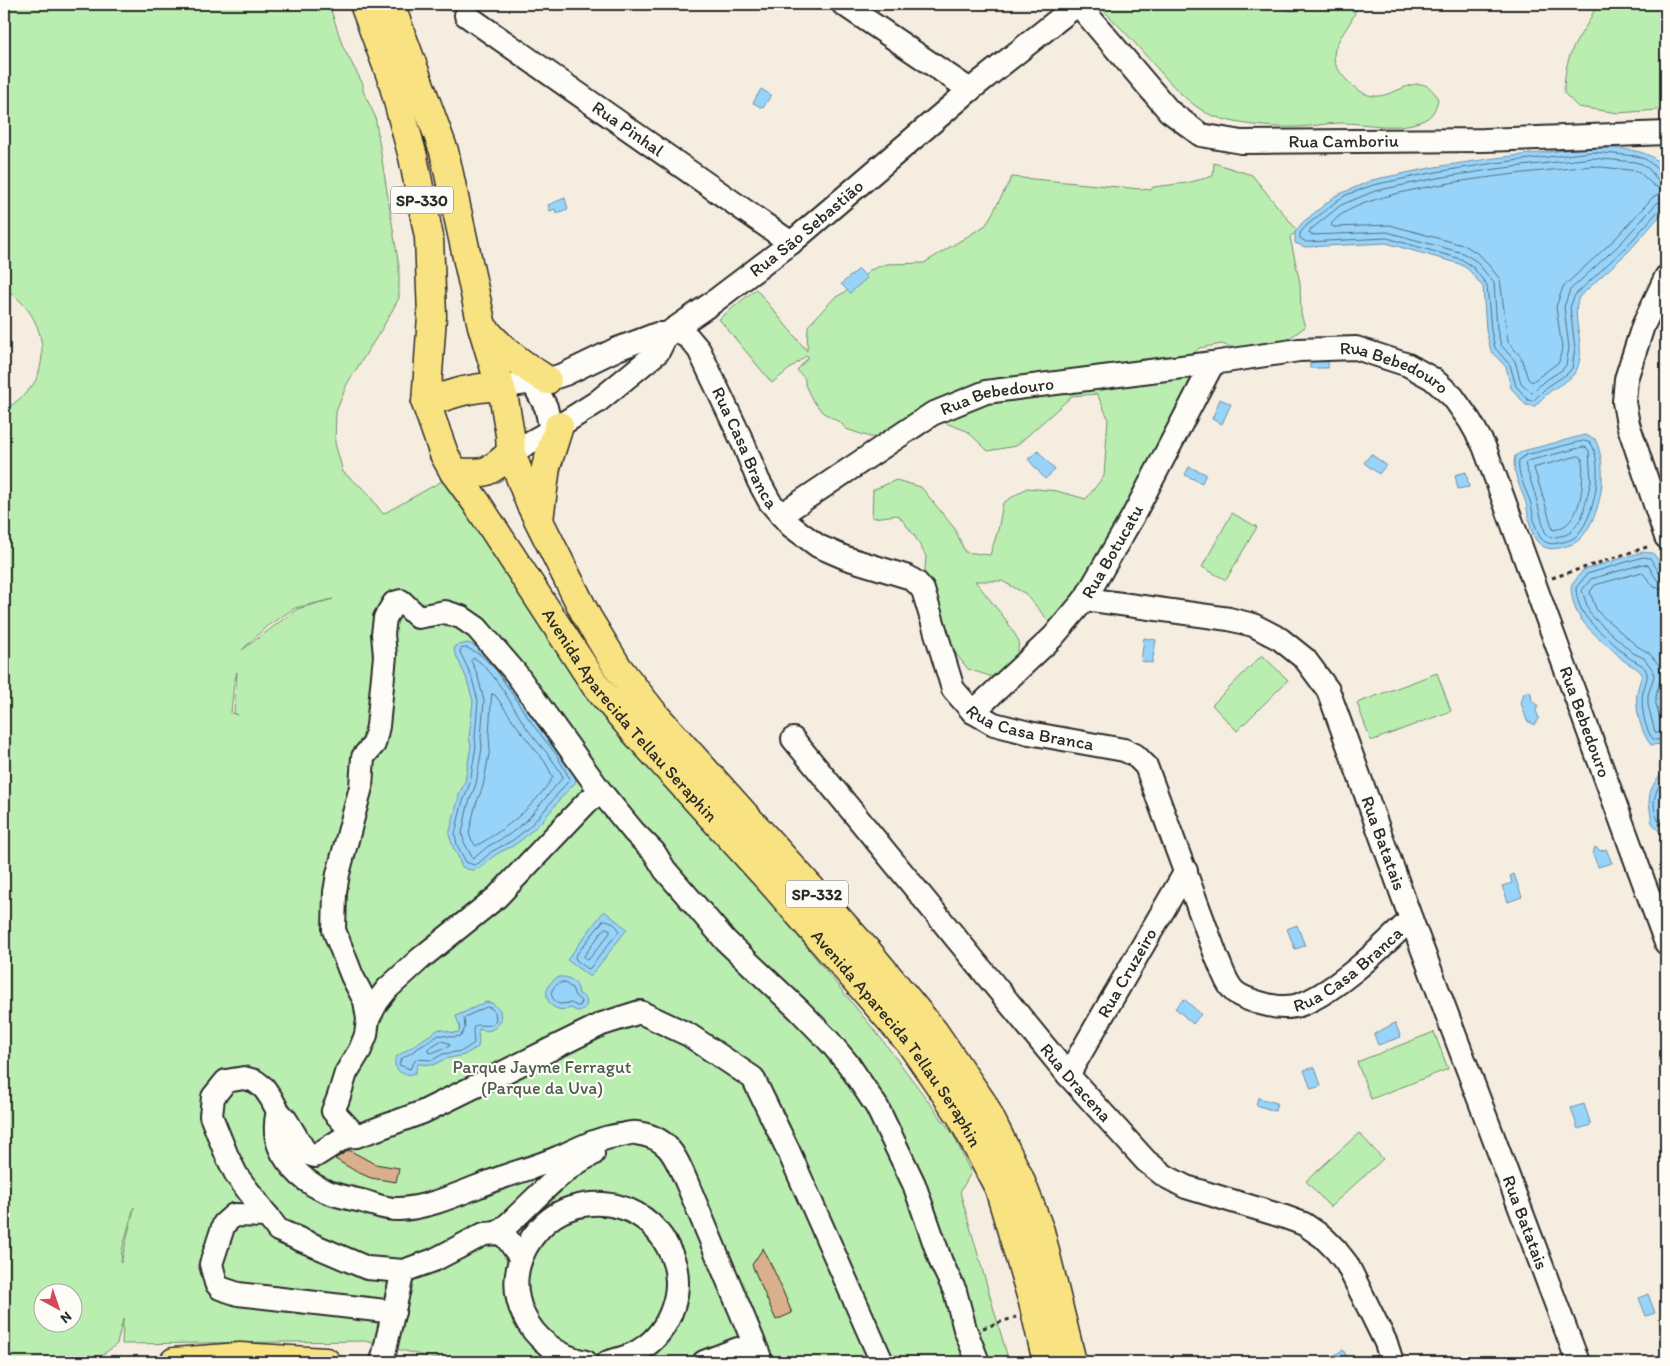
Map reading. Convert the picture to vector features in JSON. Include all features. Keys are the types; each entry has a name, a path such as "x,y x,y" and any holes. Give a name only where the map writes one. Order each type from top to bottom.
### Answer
{"main road":[{"name":"Avenida Aparecida Tellau Seraphin","path":"364,4 394,88 413,157 429,237 432,316 426,404 444,454 596,686 635,732 775,886 911,1044 961,1116 999,1188 1035,1311 1047,1362"},
{"name":"Avenida Aparecida Tellau Seraphin","path":"390,4 444,151 482,326 500,387 510,435 511,453 539,520 588,618 618,668 660,721 867,950 934,1032 983,1104 1019,1177 1040,1231 1072,1362"},
{"path":"482,326 498,345 540,381"},
{"path":"426,404 453,393 474,388 500,387"},
{"path":"539,520 546,468 555,428"},
{"path":"454,472 479,474 492,470 511,453"},
{"path":"174,1362 240,1357 326,1362"}],"street":[{"path":"843,4 970,90"},
{"name":"Rua São Sebastião","path":"500,387 540,381 576,370 644,338 671,331 712,303 791,242 970,90 1078,4"},
{"name":"Rua Camboriu","path":"1078,4 1169,111 1201,135 1251,142 1484,140 1666,133"},
{"name":"Rua Pinhal","path":"466,15 791,242"},
{"path":"1662,540 1628,424 1624,402 1626,379 1643,326 1666,277"},
{"path":"511,453 597,402 658,352 671,331"},
{"name":"Rua Casa Branca","path":"671,331 689,338 699,350 744,444 758,480 770,502 791,526 818,546 846,558 908,577 923,590 954,689 973,712 994,724 1124,750 1135,755 1146,766 1225,976 1236,992 1254,1002 1274,1007 1300,1005 1319,995 1378,951 1411,919"},
{"name":"Rua Bebedouro","path":"781,515 932,414 986,392 1299,350 1356,348 1408,365 1433,380 1454,398 1484,446 1666,943"},
{"name":"Rua Botucatu","path":"973,712 1053,637 1085,600 1132,518 1213,363"},
{"path":"540,381 546,408 555,428"},
{"path":"356,1136 333,1111 346,1072 360,1050 366,1035 368,1018 365,1000 352,976 334,930 335,892 361,787 363,757 374,744 378,726 385,656 383,634 385,618 394,603 401,600 418,617 445,612 461,617 478,628 510,666 601,792 634,832 654,852 665,870 726,941 799,1010 829,1041 848,1066 872,1100 914,1184 978,1362"},
{"name":"Rua Batatais","path":"1085,600 1228,619 1253,625 1280,639 1305,659 1328,690 1574,1359"},
{"name":"Rua Dracena","path":"793,740 1068,1075 1146,1161 1165,1176 1186,1187 1285,1217 1304,1224 1323,1237 1347,1264 1386,1343 1392,1362"},
{"path":"368,1018 387,989 421,958 497,897 587,802 601,792"},
{"name":"Rua Cruzeiro","path":"1068,1075 1186,871"},
{"path":"521,1258 506,1237 498,1233 484,1234 434,1260 403,1270 367,1268 278,1230 237,1176 211,1116 213,1097 226,1081 244,1078 256,1082 264,1088 308,1154 315,1156 345,1137 356,1136 423,1112 602,1024 640,1012 689,1035 753,1078 788,1150 882,1362"},
{"path":"278,1111 275,1130 280,1151 285,1160 304,1178 323,1191 345,1199 398,1209 447,1198 543,1164 598,1139 635,1133 652,1138 668,1146 674,1155 761,1359"},
{"path":"498,1233 538,1194 585,1158 635,1133"},
{"path":"586,1362 561,1359 541,1341 530,1327 522,1311 518,1276 521,1258 533,1236 550,1218 565,1210 581,1205 598,1203 630,1210 657,1230 666,1243 673,1259 676,1275 676,1292 673,1308 665,1324 654,1339 641,1350 620,1361"},
{"path":"268,1216 234,1215 224,1224 211,1264 216,1283 220,1288 238,1294 394,1312"},
{"path":"382,1362 403,1270"},
{"path":"704,1362 738,1349 761,1359"}],"path":[{"path":"1534,584 1662,540"},
{"path":"967,1333 1035,1311"}],"green space":[{"name":"Parque Jayme Ferragut (Parque da Uva)","path":"4,4 329,4 343,47 363,84 363,91 375,116 399,267 399,298 347,384 336,412 335,443 343,472 366,491 383,514 451,476 710,832 883,1041 953,1134 971,1173 960,1192 1009,1362 449,1362 365,1341 122,1344 123,1319 117,1344 93,1362 4,1362 4,410 24,395 33,385 38,375 42,349 37,326 24,305 4,288","holes":["333,599 297,609 242,650 267,626 295,608","237,672 234,713 238,715 231,713","134,1207 121,1263 122,1250"]},
{"path":"1108,4 1277,4 1291,11 1313,4 1357,4 1351,21 1341,36 1334,52 1334,61 1341,73 1358,90 1374,96 1391,93 1417,84 1424,85 1432,89 1438,99 1436,106 1432,114 1424,120 1404,126 1341,123 1302,127 1274,127 1223,119 1203,111 1178,91 1102,9"},
{"path":"1596,4 1666,4 1666,106 1658,110 1618,113 1578,107 1564,93 1564,82 1570,55 1592,16"},
{"path":"1214,163 1252,175 1305,240 1293,234 1290,237 1300,283 1301,314 1305,327 1279,346 1236,349 1222,344 1199,348 1195,352 1185,400 1079,594 1051,624 1026,594 1002,581 975,581 1006,620 1019,641 1016,666 993,677 968,669 937,630 924,581 926,556 914,535 898,515 872,518 873,490 896,480 921,487 955,529 965,552 990,555 998,530 1003,503 1027,488 1057,491 1086,499 1104,476 1108,418 1097,394 1072,396 1016,446 988,451 967,431 940,421 921,437 895,439 870,437 846,429 841,423 822,412 812,399 805,385 805,379 797,370 808,358 807,355 772,383 719,319 756,289 807,351 808,326 834,298 854,287 870,270 886,264 924,263 986,225 1012,177 1151,190 1153,187 1187,183 1213,176"},
{"path":"1232,513 1257,527 1226,580 1202,567"},
{"path":"1262,655 1288,680 1237,731 1212,705"},
{"path":"1437,673 1451,711 1371,741 1357,703"},
{"path":"1434,1032 1448,1069 1371,1099 1357,1062"},
{"path":"1359,1133 1383,1159 1330,1207 1306,1181"}],"water":[{"path":"761,89 771,95 763,108 753,103"},
{"path":"1592,147 1623,149 1644,153 1661,164 1667,177 1666,209 1629,251 1579,297 1576,315 1580,353 1576,371 1535,406 1526,405 1511,388 1506,367 1491,351 1486,330 1483,287 1469,270 1460,264 1386,243 1305,247 1295,243 1295,232 1302,223 1335,196 1372,180 1435,167 1495,158"},
{"path":"565,198 568,209 556,213 555,209 550,211 548,205"},
{"path":"859,269 867,278 850,293 841,284"},
{"path":"1310,359 1328,359 1328,368 1310,368"},
{"path":"1220,399 1231,404 1222,424 1212,419"},
{"path":"1585,435 1595,439 1602,463 1601,491 1594,518 1578,541 1559,548 1546,548 1538,543 1532,532 1526,503 1515,474 1515,456 1523,451"},
{"path":"1038,451 1055,470 1045,479 1028,459"},
{"path":"1371,454 1386,465 1379,474 1364,463"},
{"path":"1189,467 1206,474 1202,483 1185,475"},
{"path":"1466,472 1469,487 1458,489 1455,475"},
{"path":"1642,552 1653,553 1666,576 1666,744 1651,745 1642,727 1638,713 1637,690 1642,674 1637,668 1622,659 1588,628 1578,614 1572,597 1571,586 1583,570"},
{"path":"1144,638 1156,640 1152,663 1141,661"},
{"path":"468,643 478,647 490,656 531,712 536,722 560,751 574,773 576,782 545,818 523,839 475,870 461,866 449,835 460,792 465,782 471,745 469,738 473,701 466,677 454,651 455,646"},
{"path":"1529,691 1532,701 1538,706 1536,711 1539,718 1535,725 1527,721 1521,703 1524,693"},
{"path":"1666,769 1666,839 1652,823 1649,803 1650,792 1655,782"},
{"path":"1595,847 1601,851 1606,849 1612,863 1598,867 1593,854"},
{"path":"1514,874 1522,897 1508,902 1502,886 1512,883 1510,876"},
{"path":"604,911 627,929 590,977 567,960"},
{"path":"1297,925 1305,946 1295,949 1287,929"},
{"path":"559,977 570,979 575,983 579,994 585,998 587,1004 584,1008 577,1011 571,1008 563,1010 551,1005 547,994 548,987"},
{"path":"1184,999 1201,1014 1193,1024 1175,1008"},
{"path":"486,1002 492,1003 500,1010 501,1021 491,1030 479,1029 478,1047 464,1055 445,1059 433,1065 418,1064 415,1073 406,1074 397,1069 395,1065 396,1057 439,1029 454,1033 459,1032 460,1027 456,1016"},
{"path":"1395,1023 1401,1037 1378,1045 1374,1034"},
{"path":"1315,1067 1321,1086 1311,1089 1304,1070"},
{"path":"1258,1098 1277,1103 1275,1111 1256,1105"},
{"path":"1584,1104 1591,1125 1578,1129 1571,1108"},
{"path":"1648,1294 1655,1313 1646,1316 1639,1298"},
{"path":"1343,1350 1350,1362 1336,1362 1333,1356"}],"building":[{"path":"349,1150 375,1164 399,1168 396,1182 371,1178 335,1159"},
{"path":"763,1248 792,1313 776,1320 752,1265"}]}
